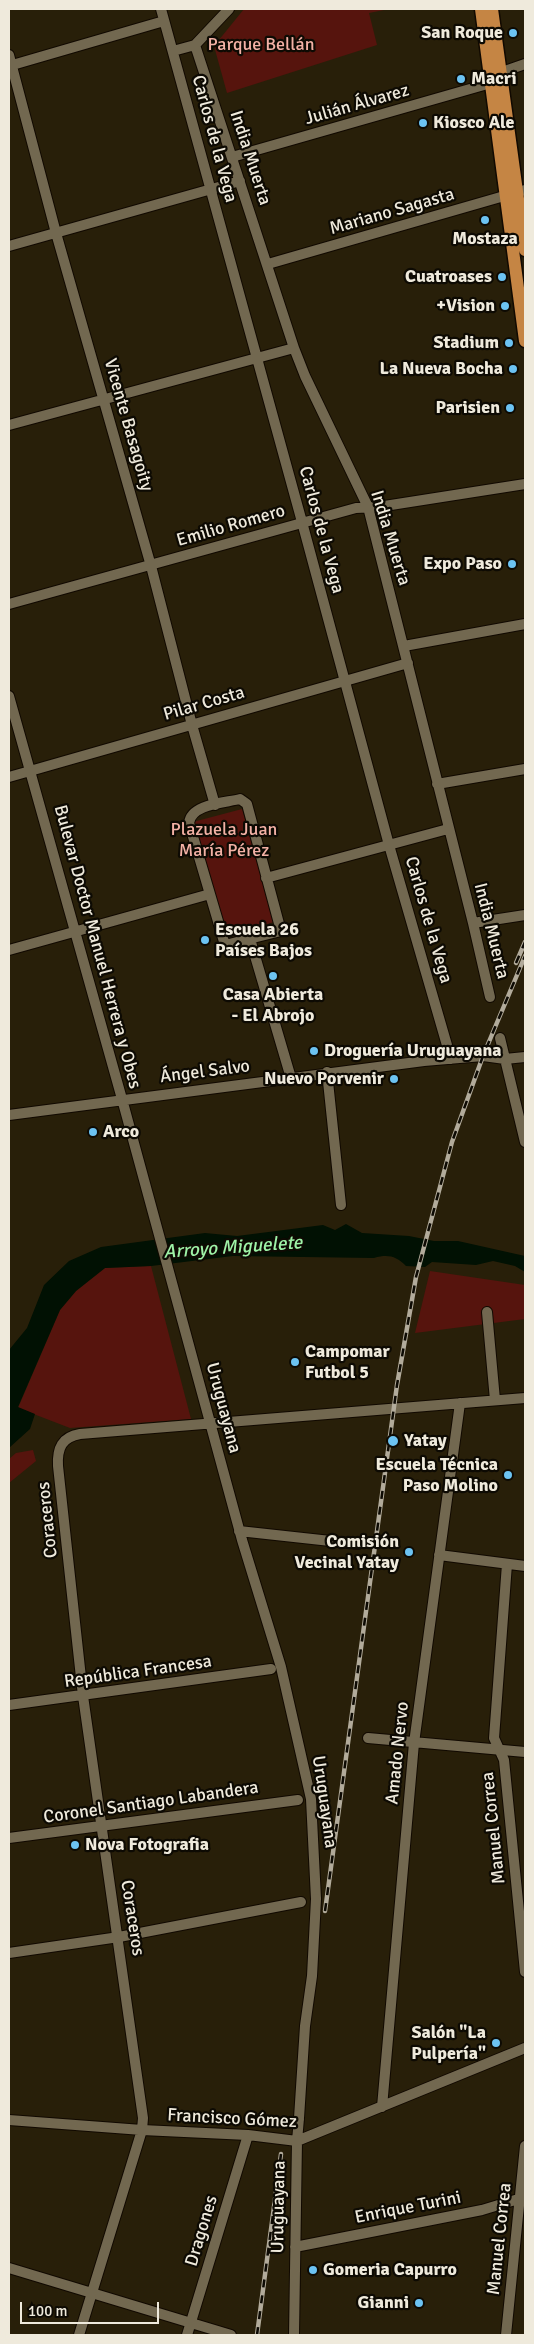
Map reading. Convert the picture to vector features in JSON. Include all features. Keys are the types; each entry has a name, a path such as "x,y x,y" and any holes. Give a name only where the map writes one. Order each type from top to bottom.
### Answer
{"main road":[{"path":"481,9 491,84 516,193 525,341"},
{"path":"492,9 525,250"}],"street":[{"name":"Carlos de la Vega","path":"161,9 302,522 388,845 451,1059"},
{"path":"173,51 195,45 229,9"},
{"path":"10,62 164,21"},
{"name":"India Muerta","path":"195,45 294,348 305,376 368,507 448,828 474,923 490,998"},
{"name":"Vicente Basagoity","path":"10,62 56,233 151,566 192,725 215,805"},
{"path":"502,72 525,64"},
{"name":"Julián Álvarez","path":"232,157 491,84"},
{"path":"9,246 240,181"},
{"name":"Mariano Sagasta","path":"268,264 516,193"},
{"path":"9,425 294,348"},
{"name":"Emilio Romero","path":"9,604 356,508 525,484"},
{"path":"404,646 525,624"},
{"name":"Pilar Costa","path":"9,777 408,663"},
{"name":"Bulevar Doctor Manuel Herrera y Obes","path":"9,696 32,771 174,1289"},
{"path":"437,784 525,769"},
{"path":"240,800 247,804 266,878 280,931 226,945 189,823 190,818 197,810 240,800"},
{"path":"266,878 448,828"},
{"path":"9,950 210,894"},
{"path":"474,923 525,915"},
{"path":"250,939 291,1078"},
{"path":"500,1038 525,1142"},
{"name":"Ángel Salvo","path":"9,1112 327,1072 451,1059 483,1056 505,1059 525,1058"},
{"path":"327,1072 341,1206"},
{"name":"Uruguayana","path":"174,1289 240,1536 281,1667 310,1799 316,1899 312,1976 305,2026 297,2142 294,2335"},
{"path":"487,1312 495,1400"},
{"path":"211,1424 525,1398"},
{"name":"Amado Nervo","path":"382,2107 414,1744 460,1404"},
{"name":"Coraceros","path":"79,2335 142,2130 143,2104 101,1826 84,1696 58,1466 58,1449 65,1439 80,1434 211,1424"},
{"path":"240,1536 358,1544"},
{"path":"439,1555 525,1566"},
{"name":"Manuel Correa","path":"507,1564 494,1738 504,1760 525,1972"},
{"name":"República Francesa","path":"9,1706 271,1669"},
{"path":"368,1738 414,1744 525,1752"},
{"name":"Coronel Santiago Labandera","path":"9,1838 298,1800"},
{"path":"9,1953 118,1937 301,1902"},
{"name":"Francisco Gómez","path":"9,2120 142,2130 248,2135 297,2142 525,2048"},
{"name":"Dragones","path":"186,2335 248,2135"},
{"name":"Manuel Correa","path":"506,2335 523,2198 525,2146"},
{"name":"Enrique Turini","path":"295,2247 482,2210 523,2198"},
{"path":"9,2268 231,2335"}],"green space":[{"name":"Parque Bellán","path":"244,9 389,9 369,13 377,45 227,93 214,46"},
{"name":"Plazuela Juan María Pérez","path":"242,809 274,922 228,936 193,822"},
{"path":"151,1266 191,1419 70,1428 18,1408 60,1310 76,1291 105,1268"},
{"path":"430,1271 525,1285 525,1319 415,1333"},
{"path":"33,1450 36,1461 9,1483 9,1459 16,1453"}],"water":[{"name":"Arroyo Miguelete","path":"346,1224 362,1233 409,1236 434,1241 458,1241 525,1256 525,1272 515,1266 493,1261 476,1265 432,1262 425,1267 406,1266 399,1260 388,1256 374,1258 233,1256 151,1266 105,1268 76,1291 60,1310 18,1407 35,1414 30,1429 9,1448 9,1350 27,1328 44,1285 69,1261 101,1247 205,1233 237,1236 323,1225 335,1230"}],"railway":[{"path":"516,963 525,942"},
{"path":"325,1911 397,1385 416,1277 452,1142 483,1056 525,956"},
{"path":"257,2335 281,2154"}],"place":[{"name":"San Roque","path":"513,33"},
{"name":"Macri","path":"461,79"},
{"name":"Kiosco Ale","path":"423,123"},
{"name":"Mostaza","path":"485,220"},
{"name":"Cuatroases","path":"502,277"},
{"name":"+Vision","path":"505,306"},
{"name":"Stadium","path":"509,343"},
{"name":"La Nueva Bocha","path":"513,369"},
{"name":"Parisien","path":"510,408"},
{"name":"Expo Paso","path":"512,564"},
{"name":"Escuela 26 Países Bajos","path":"205,940"},
{"name":"Casa Abierta - El Abrojo","path":"273,976"},
{"name":"Droguería Uruguayana","path":"314,1051"},
{"name":"Nuevo Porvenir","path":"394,1079"},
{"name":"Arco","path":"93,1132"},
{"name":"Campomar Futbol 5","path":"295,1362"},
{"name":"Yatay","path":"393,1441"},
{"name":"Escuela Técnica Paso Molino","path":"508,1475"},
{"name":"Comisión Vecinal Yatay","path":"409,1552"},
{"name":"Nova Fotografia","path":"75,1845"},
{"name":"Salón \"La Pulpería\"","path":"496,2043"},
{"name":"Gomeria Capurro","path":"313,2270"},
{"name":"Gianni","path":"419,2303"}]}
